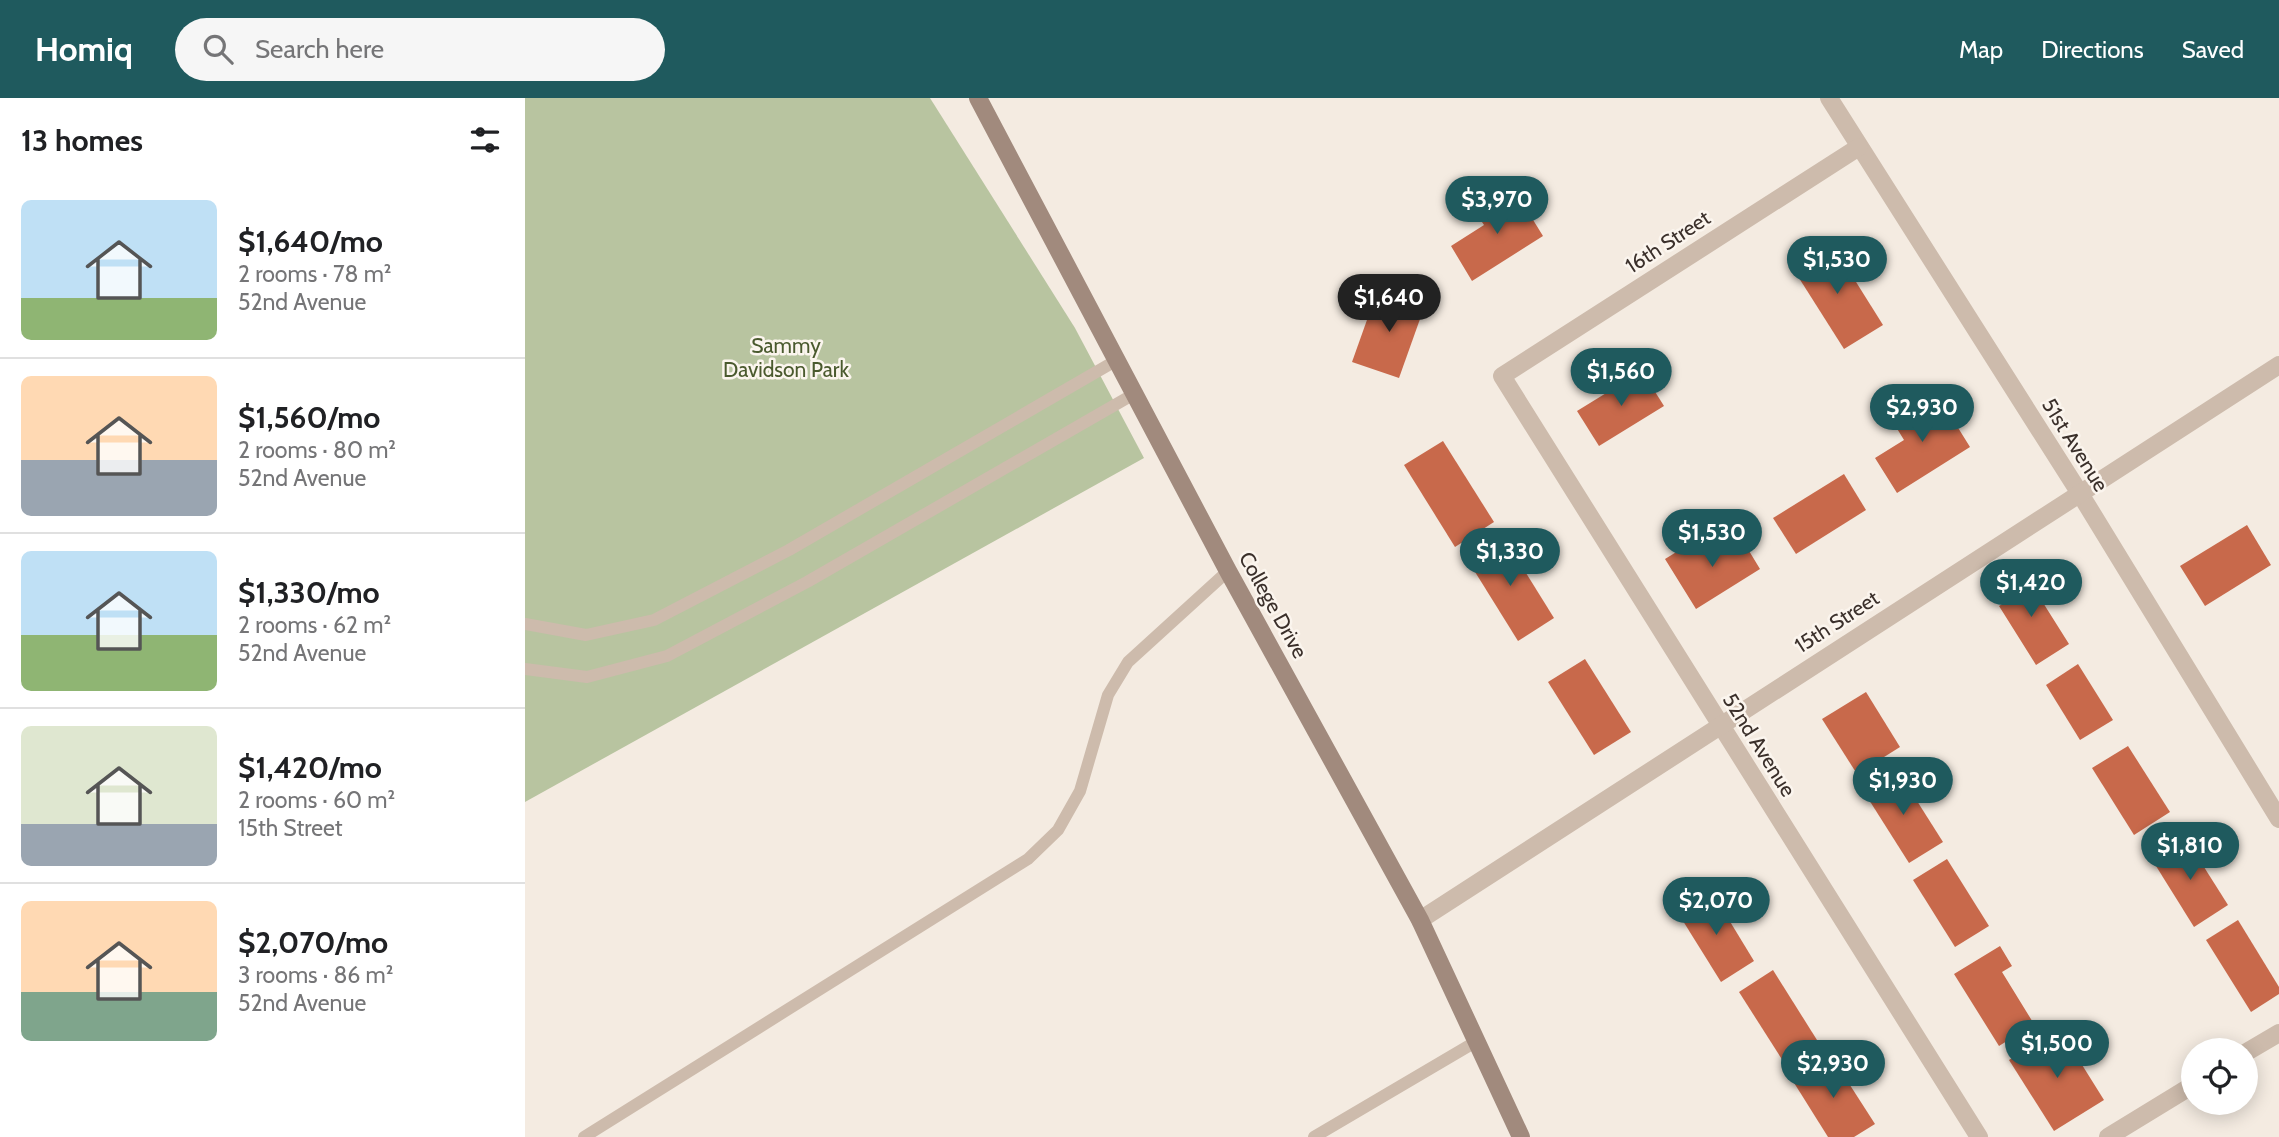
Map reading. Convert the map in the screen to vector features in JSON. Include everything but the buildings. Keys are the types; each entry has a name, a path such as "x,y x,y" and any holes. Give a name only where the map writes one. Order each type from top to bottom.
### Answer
{"street":[{"name":"College Drive","path":"978,98 1228,571 1420,920 1521,1137"},
{"name":"51st Avenue","path":"1829,98 2079,492 2279,819"},
{"name":"16th Street","path":"1502,376 1859,147"},
{"name":"15th Street","path":"1420,920 2279,365"},
{"name":"52nd Avenue","path":"1502,376 1979,1137"},
{"path":"2258,1045 2279,1033"},
{"path":"2108,1137 2181,1092"}],"lane":[{"path":"525,624 586,635 655,620 789,550 1117,360"},
{"path":"525,669 587,677 667,656 807,582 1134,394"},
{"path":"584,1137 1028,859 1058,830 1080,791 1108,695 1128,663 1228,571"},
{"path":"1314,1137 1477,1041"}],"green space":[{"name":"Sammy Davidson Park","path":"525,98 930,98 1075,328 1144,458 525,802"}]}
